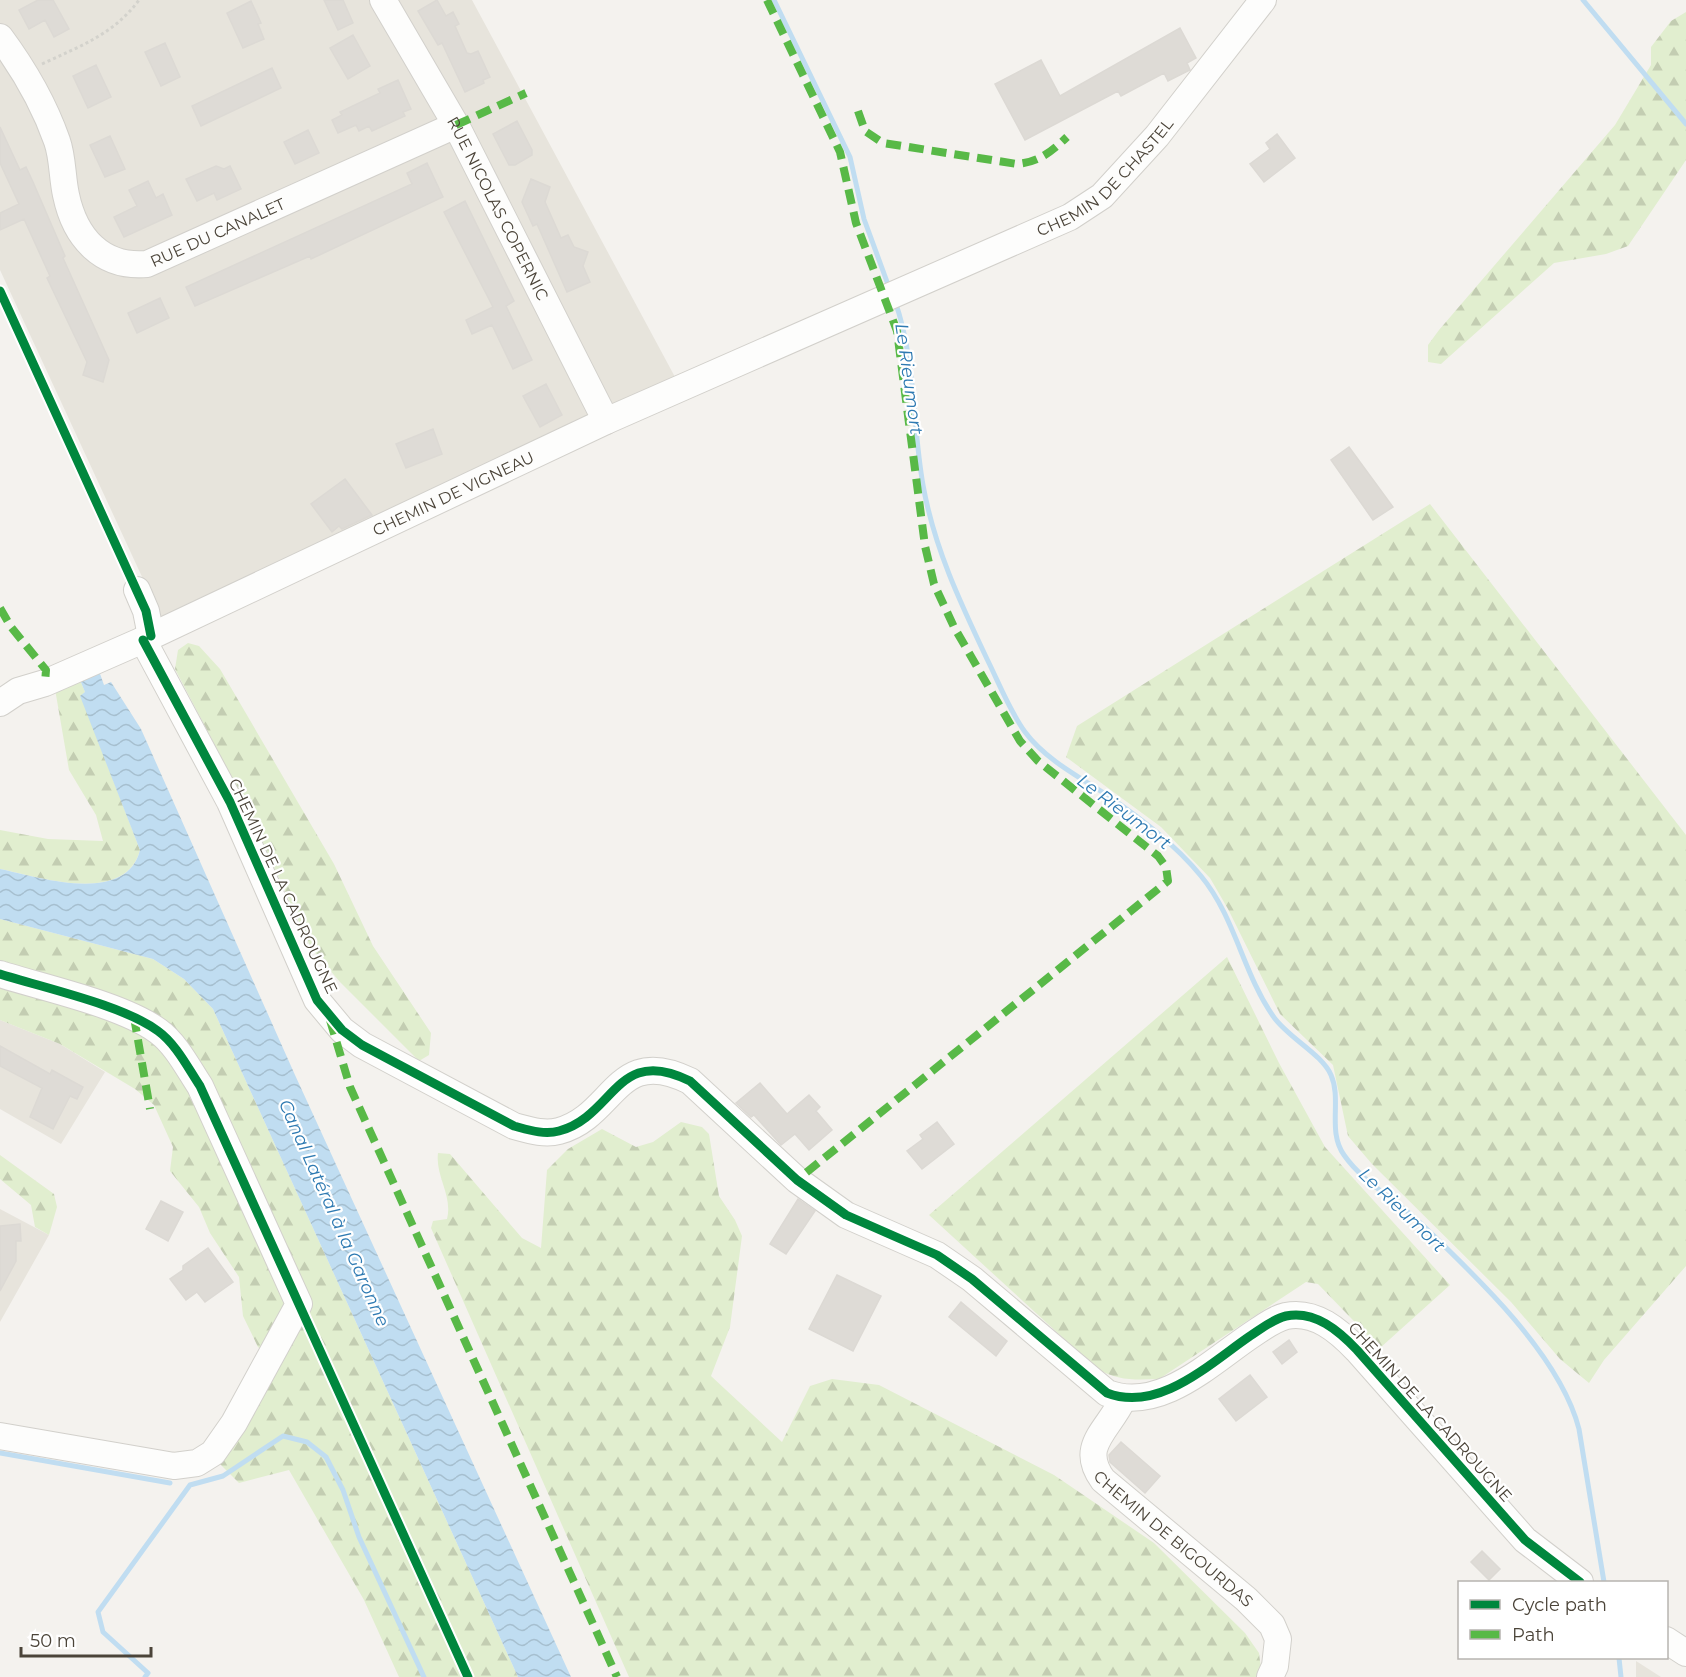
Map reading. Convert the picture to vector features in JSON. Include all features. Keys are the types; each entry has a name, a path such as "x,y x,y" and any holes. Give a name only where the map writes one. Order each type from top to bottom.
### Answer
{"street":[{"name":"RUE NICOLAS COPERNIC","path":"383,0 456,125 606,421"},
{"name":"CHEMIN DE CHASTEL","path":"895,296 1070,217 1102,196 1157,135 1263,0"},
{"name":"RUE DU CANALET","path":"0,37 24,72 57,141 66,196 84,236 107,258 133,265 147,264 456,125"},
{"name":"CHEMIN DE VIGNEAU","path":"6,695 45,683 147,638 606,421 895,296"},
{"name":"CHEMIN DE LA CADROUGNE","path":"137,590 146,610 147,638 230,802 317,1000 329,1017 355,1040 514,1126 539,1133 559,1131 575,1124 633,1074 651,1070 670,1071 690,1081 797,1180 846,1215 937,1255 972,1279 1107,1393 1123,1399 1137,1399 1183,1382 1270,1323 1286,1316 1304,1316 1323,1322 1341,1332 1358,1350 1525,1540 1580,1581"},
{"path":"0,974 134,1017 159,1032 183,1059 200,1086 299,1304 234,1424 213,1453 197,1463 174,1466 0,1436"},
{"name":"CHEMIN DE BIGOURDAS","path":"1123,1399 1114,1418 1093,1446 1091,1456 1094,1467 1104,1480 1246,1599 1272,1625 1278,1640 1275,1666 1270,1677"},
{"path":"1668,1641 1686,1653"}],"path":[{"path":"24,72 94,40 118,25 139,0"},
{"path":"0,291 137,590"}],"shaded area":[{"path":"0,0 472,0 675,377 162,620 0,270"},
{"path":"0,1020 60,1044 105,1072 61,1144 0,1109"},
{"path":"0,1209 49,1235 0,1322"},
{"path":"1636,1661 1661,1677 1636,1677"}],"green space":[{"path":"1686,12 1686,160 1628,246 1606,254 1554,263 1441,364 1428,362 1428,345 1439,330 1615,125 1651,65 1651,47 1671,21"},
{"path":"1430,504 1686,835 1686,1266 1604,1360 1589,1383 1560,1359 1511,1302 1372,1164 1348,1136 1333,1065 1280,1014 1228,909 1210,878 1161,827 1066,757 1077,726"},
{"path":"188,643 199,646 220,669 334,864 373,946 431,1033 429,1055 419,1061 340,982 311,948 242,797 175,669 178,650"},
{"path":"80,680 85,692 81,696 140,850 131,867 117,878 99,883 57,881 0,869 0,830 48,839 103,841 96,815 69,770 55,689"},
{"path":"0,919 153,959 184,979 213,1009 518,1677 399,1677 364,1600 289,1470 239,1483 220,1464 244,1428 279,1366 258,1347 243,1316 239,1277 210,1233 199,1207 170,1171 173,1147 154,1105 135,1089 60,1044 0,1020"},
{"path":"1227,957 1279,1063 1325,1147 1450,1285 1380,1348 1318,1284 1306,1282 1159,1379 1134,1379 1111,1375 1096,1368 929,1215"},
{"path":"681,1122 702,1127 709,1134 719,1196 735,1220 742,1236 730,1327 711,1376 782,1442 810,1386 832,1379 879,1385 1054,1475 1154,1543 1245,1633 1259,1653 1261,1669 1258,1677 629,1677 431,1228 433,1221 447,1219 448,1211 448,1202 439,1170 438,1153 450,1154 522,1238 541,1248 547,1170 568,1149 602,1129 636,1147 653,1142"},
{"path":"0,1155 54,1194 57,1207 49,1235 35,1227 31,1205 0,1179"}],"water":[{"name":"Canal Latéral à la Garonne","path":"99,671 104,685 111,682 141,729 295,1075 571,1677 518,1677 213,1009 184,979 153,959 0,919 0,869 57,881 79,884 100,883 118,878 132,867 140,850 80,696 85,692 80,680"}],"building":[{"path":"38,0 53,0 69,29 54,37 45,20 29,29 19,10"},
{"path":"324,0 343,0 353,23 338,30"},
{"path":"437,0 446,16 453,12 459,24 455,26 467,53 478,51 490,77 483,80 484,83 465,92 442,43 438,45 418,11"},
{"path":"251,1 261,23 258,24 264,39 243,48 227,13"},
{"path":"1180,28 1196,58 1187,63 1190,70 1168,81 1164,73 1121,96 1118,91 1025,140 995,84 1041,60 1060,96"},
{"path":"353,35 370,66 348,79 330,48"},
{"path":"165,43 180,77 161,86 145,52"},
{"path":"96,65 111,97 88,108 73,76"},
{"path":"272,68 281,88 201,126 192,106"},
{"path":"398,80 411,109 403,112 405,116 372,131 369,126 359,131 356,125 338,133 332,120 342,115 340,112 380,93 378,89"},
{"path":"517,121 532,150 532,155 515,165 509,165 493,134"},
{"path":"0,127 20,170 26,167 65,256 63,258 109,360 103,382 83,375 87,362 47,278 50,276 24,219 0,230 0,213 19,204 0,163"},
{"path":"308,130 319,153 295,164 284,142"},
{"path":"1277,134 1295,158 1264,182 1250,164 1270,149 1266,143"},
{"path":"110,136 125,169 105,177 90,145"},
{"path":"427,163 443,197 311,259 310,256 195,306 186,287 412,184 407,173"},
{"path":"216,166 224,169 230,166 241,189 217,200 214,193 197,201 186,179"},
{"path":"531,179 550,187 545,202 561,238 568,235 574,247 588,252 583,266 590,282 567,292 537,224 533,226 522,202"},
{"path":"148,181 156,198 163,194 172,215 124,237 114,217 137,206 129,190"},
{"path":"465,201 514,301 506,306 532,360 513,369 492,325 472,334 466,320 493,307 444,212"},
{"path":"160,298 169,318 137,333 128,313"},
{"path":"546,384 562,415 540,427 523,396"},
{"path":"433,429 442,454 406,468 396,444"},
{"path":"1349,447 1393,507 1373,520 1331,460"},
{"path":"345,479 372,515 342,529 339,526 332,532 311,504"},
{"path":"0,1046 50,1074 52,1070 83,1087 77,1099 70,1096 53,1129 30,1117 42,1088 0,1066"},
{"path":"760,1083 787,1114 809,1095 820,1107 816,1111 832,1130 809,1150 795,1134 781,1145 754,1115 751,1117 736,1103"},
{"path":"937,1122 954,1144 922,1169 907,1151 923,1139 920,1135"},
{"path":"798,1199 815,1211 786,1254 770,1244"},
{"path":"161,1201 183,1212 168,1241 146,1229"},
{"path":"20,1224 21,1241 16,1241 16,1261 0,1291 0,1226"},
{"path":"208,1248 233,1282 205,1302 197,1292 186,1300 170,1279 183,1270 183,1266"},
{"path":"837,1275 881,1296 853,1351 809,1329"},
{"path":"961,1302 1007,1341 996,1356 949,1317"},
{"path":"1289,1340 1297,1352 1282,1364 1273,1352"},
{"path":"1250,1375 1267,1397 1236,1421 1219,1399"},
{"path":"1121,1442 1160,1476 1145,1493 1110,1462 1109,1455"},
{"path":"1482,1551 1500,1569 1489,1580 1471,1562"}],"waterway":[{"name":"Le Rieumort","path":"774,0 850,157 864,219 890,290"},
{"path":"1583,0 1686,124"},
{"name":"Le Rieumort","path":"895,301 907,346 923,485 934,530 958,595 1014,715 1042,751 1144,822 1169,842 1201,876 1222,909 1254,982 1273,1016 1320,1060 1331,1075 1335,1095 1336,1136 1344,1155 1360,1173 1416,1219 1462,1264 1487,1289 1534,1344 1569,1401 1579,1429 1604,1581"},
{"path":"145,1677 148,1673 103,1632 98,1612 190,1485 223,1476 283,1436 307,1442 326,1457 343,1490 359,1537 424,1677"},
{"path":"0,1453 170,1483"},
{"name":"Le Rieumort","path":"1619,1659 1621,1677"}],"marked path":[{"path":"767,0 840,152 856,223 897,331 925,546 934,584 954,627 1020,741 1038,761 1158,856 1166,867 1168,881 797,1180"},
{"path":"456,125 526,93"},
{"path":"858,111 865,131 883,143 1017,164 1032,161 1044,155 1067,137"},
{"path":"0,608 11,627 46,670 45,683"},
{"path":"134,1017 150,1109"},
{"path":"330,1020 350,1087 617,1677"}],"cycle path":[{"path":"0,291 146,611 151,636"},
{"path":"143,640 230,802 317,1000 342,1030 362,1045 514,1126 542,1132 559,1131 578,1123 593,1112 618,1086 646,1071 665,1072 690,1081 797,1180 846,1215 937,1255 972,1279 1107,1393 1126,1397 1146,1396 1164,1391 1200,1372 1276,1319 1297,1315 1316,1319 1334,1329 1357,1350 1525,1540 1579,1581"},
{"path":"0,974 125,1013 158,1031 181,1057 200,1086 468,1677"}]}
